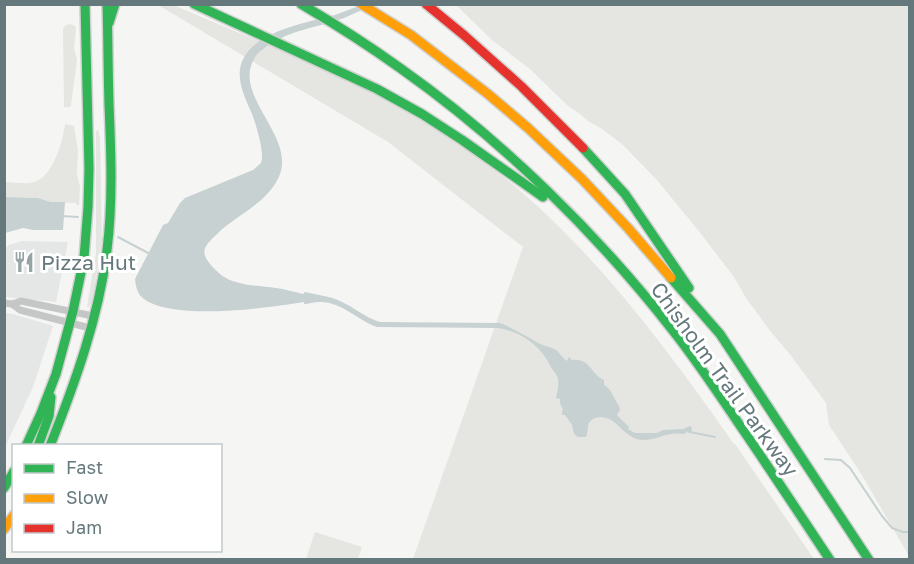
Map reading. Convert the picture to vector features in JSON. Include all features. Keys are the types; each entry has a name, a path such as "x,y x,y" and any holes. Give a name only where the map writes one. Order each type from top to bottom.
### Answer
{"main road":[{"path":"27,444 52,386 73,312 84,258 89,198 85,4"},
{"path":"51,444 67,402 90,328 107,251 111,165 107,4"},
{"path":"108,28 115,4"},
{"path":"194,4 377,89 422,114 576,220"},
{"name":"Chisholm Trail Parkway","path":"361,4 411,35 488,94 582,179 628,228 720,334 869,560"},
{"path":"369,4 411,35"},
{"path":"426,4 465,36 556,119 625,194 720,334"},
{"name":"Chisholm Trail Parkway","path":"303,6 361,41 416,79 480,130 576,220 642,294 690,353 830,560"},
{"path":"39,444 49,416 52,386"},
{"path":"4,488 12,474"}],"street":[{"path":"8,303 21,301 93,316"},
{"path":"8,303 20,310 90,328"}],"shaded area":[{"path":"158,5 173,5 377,95 457,142 504,178 548,216 627,302 735,444 814,559 413,559 523,247 388,142"},
{"path":"361,5 373,5 344,18 286,36 267,46 255,57 250,73 251,87 279,145 282,159 280,174 275,184 261,200 225,227 208,244 204,252 210,264 232,281 329,297 380,322 503,324 556,350 567,361 569,357 587,364 604,380 604,385 619,406 620,410 617,415 629,427 628,429 635,433 657,433 690,426 691,433 643,440 629,435 611,420 599,417 589,423 586,437 578,437 574,434 572,425 565,415 562,415 560,399 556,398 557,377 542,352 530,341 516,333 499,328 377,327 327,302 304,304 304,302 221,311 176,310 158,306 140,295 135,279 163,225 168,223 180,203 185,198 253,170 261,163 260,138 240,81 240,69 245,56 253,46 279,31"},
{"path":"456,5 909,5 909,556 860,472 829,425 826,403 771,332 734,277 698,230 656,179 623,145 568,106 531,70 492,40"},
{"path":"71,24 76,28 74,48 77,60 71,105 64,107 63,28"},
{"path":"65,124 74,126 78,150 79,206 75,203 51,202 38,198 5,197 5,182 31,183 41,179 47,173 59,149"},
{"path":"98,130 102,239 93,300 87,307 96,253 96,131"},
{"path":"5,197 65,202 63,230 23,228 5,233"},
{"path":"22,241 68,242 56,302 5,297 4,250 9,245"},
{"path":"5,313 53,326 33,387 5,447"},
{"path":"315,532 362,547 358,559 306,559"}],"waterway":[{"path":"61,216 78,217"},
{"path":"118,237 150,254"},
{"path":"690,432 715,437"},
{"path":"825,459 841,460 850,468 892,528 910,532"}],"traffic: fast":[{"path":"27,444 56,374 84,258 89,169 85,4"},
{"path":"51,444 85,350 98,300 107,250 111,177 107,4"},
{"path":"109,23 115,4"},
{"path":"194,4 377,89 462,140 543,197"},
{"path":"301,4 376,51 438,96 511,157 580,224 644,295 691,354 830,560"},
{"path":"583,148 625,194 689,288"},
{"path":"671,278 720,334 869,560"},
{"path":"39,444 49,416 51,397"},
{"path":"4,488 12,474"}],"traffic: slow":[{"path":"361,4 411,35 528,128 582,179 671,278"},
{"path":"4,529 12,518"}],"traffic: jam":[{"path":"426,4 521,86 583,148"}],"place":[{"name":"Pizza Hut","path":"24,262"}]}
